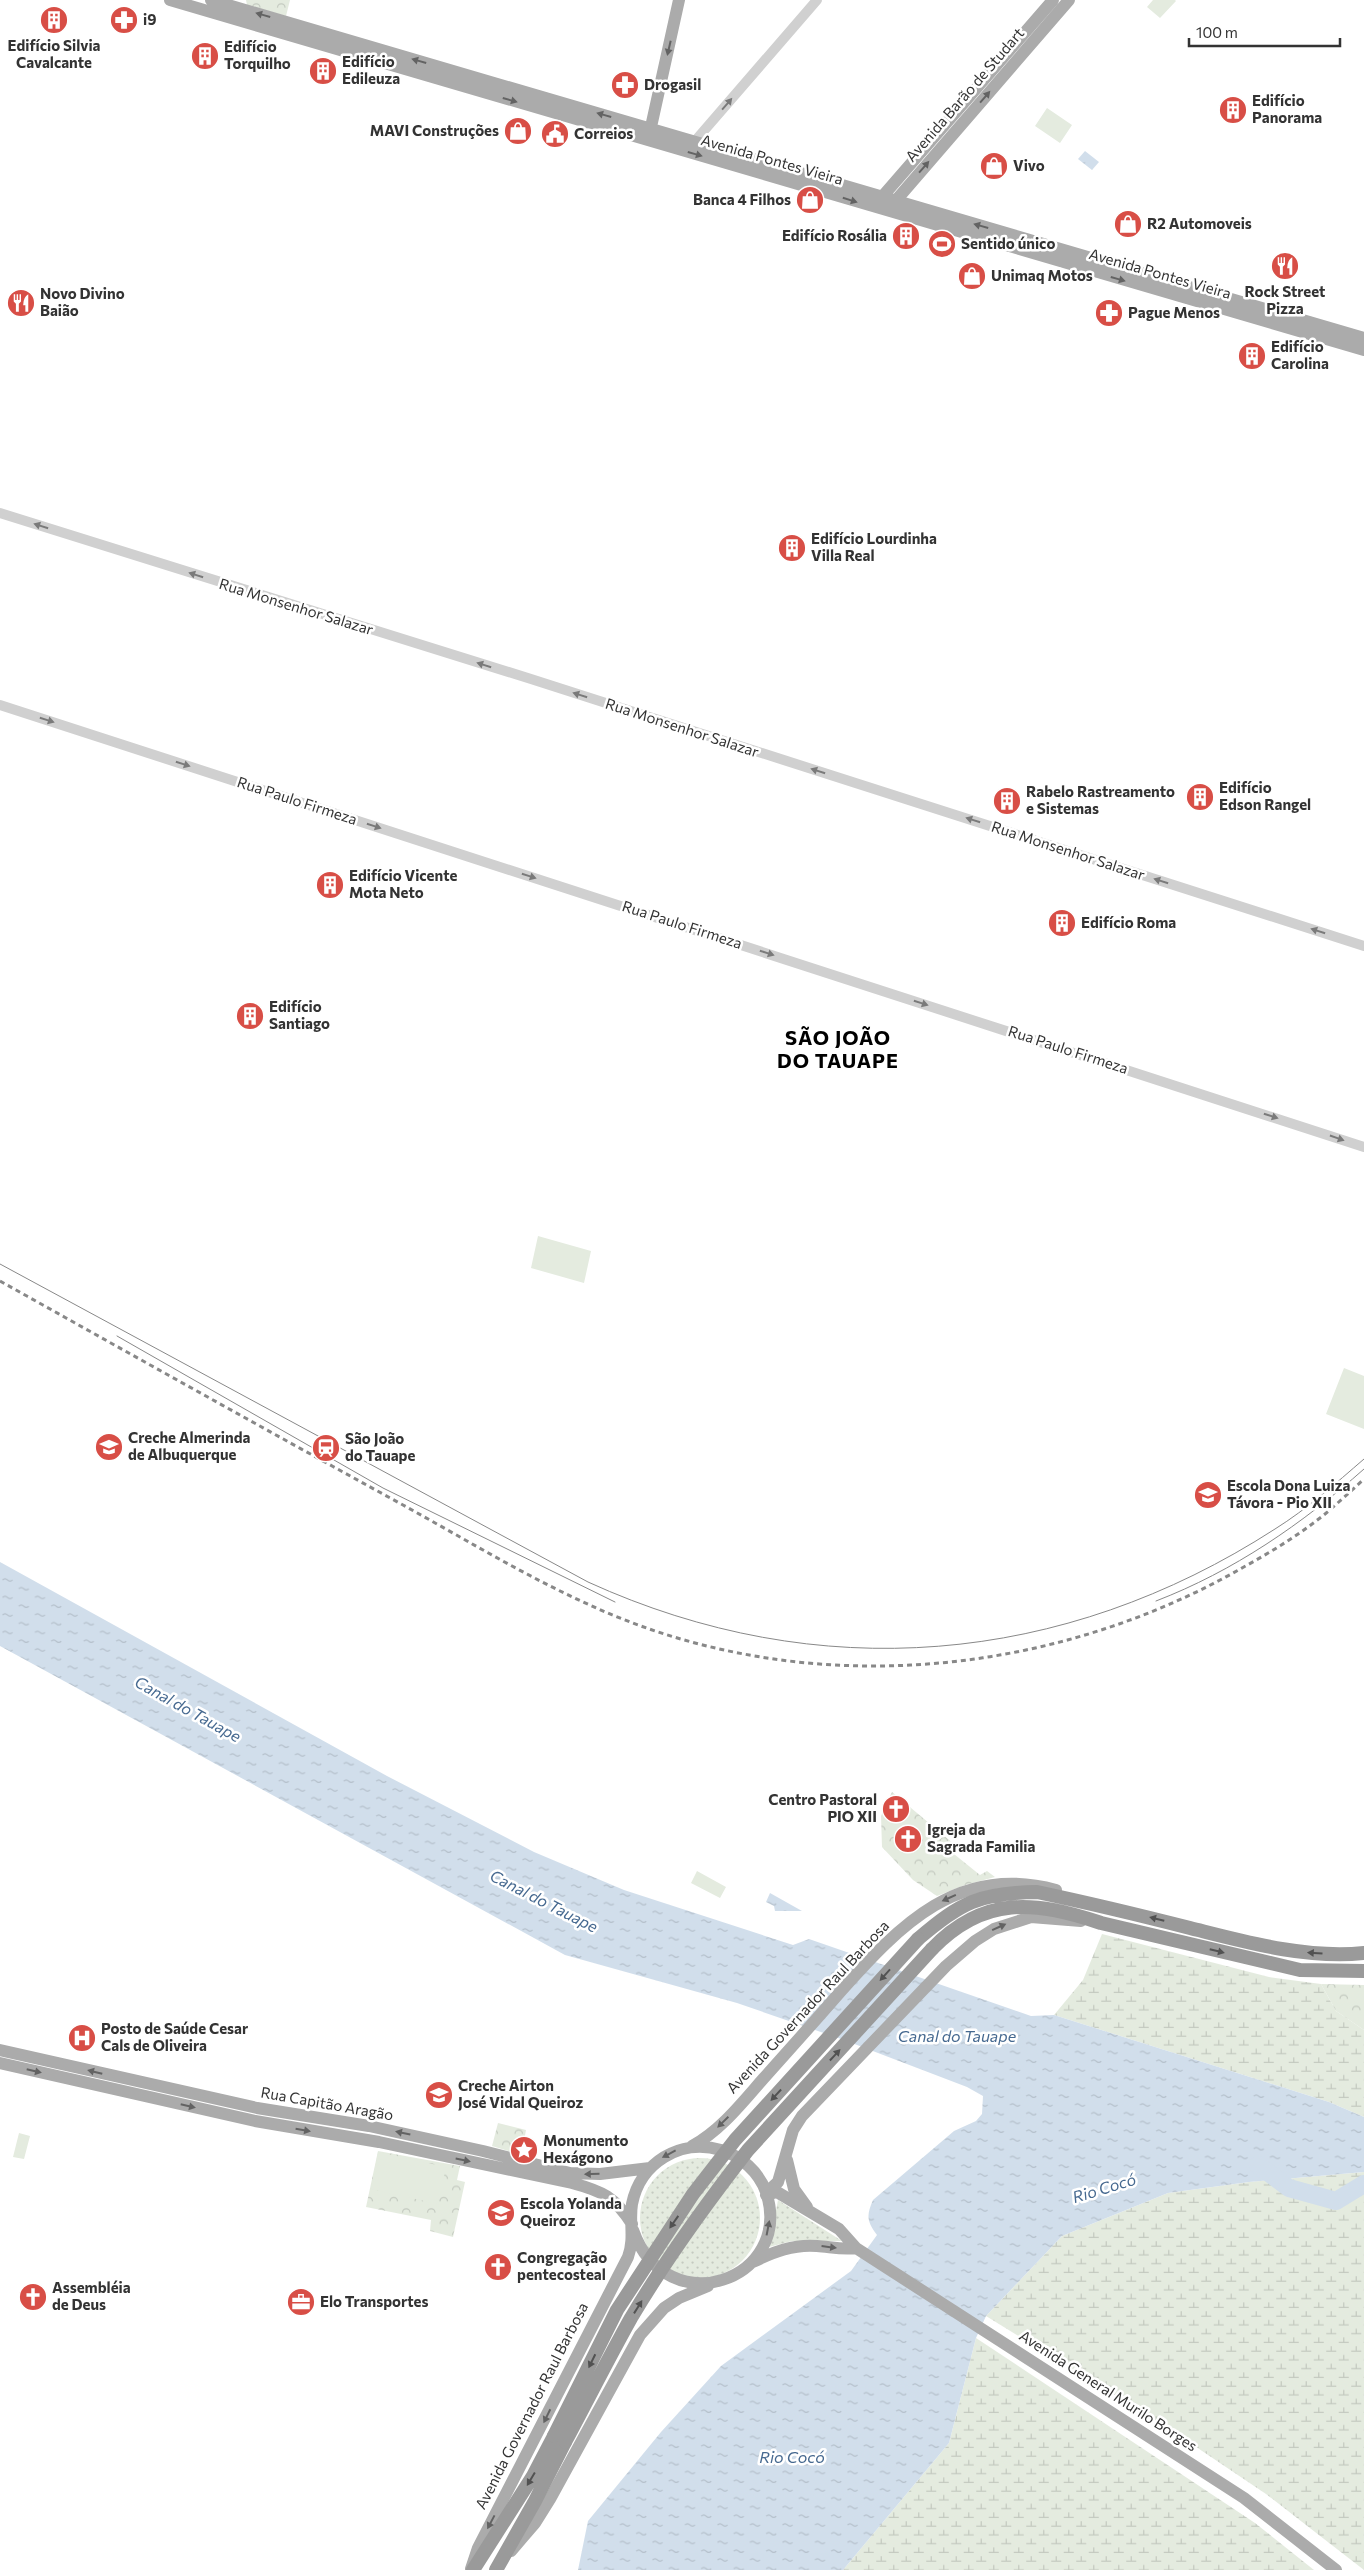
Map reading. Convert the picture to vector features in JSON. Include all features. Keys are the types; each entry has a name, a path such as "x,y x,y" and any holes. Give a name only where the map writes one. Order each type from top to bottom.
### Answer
{"highway":[{"name":"Avenida Governador Raul Barbosa","path":"499,2565 560,2439 617,2310 693,2194 735,2140 918,1939 952,1911 977,1898 1003,1892 1037,1892 1097,1904 1269,1946 1303,1952 1346,1955 1364,1953"},
{"name":"Avenida Governador Raul Barbosa","path":"472,2570 533,2476 560,2439 677,2245 721,2185 748,2150 949,1932 961,1924 992,1910 1019,1906 1042,1908 1300,1970 1364,1971"}],"main road":[{"name":"Avenida Pontes Vieira","path":"170,0 649,135 891,206 1364,350"},
{"name":"Avenida Pontes Vieira","path":"211,0 649,135 695,141 882,197 891,206 1364,338"},
{"path":"649,135 680,0"},
{"name":"Avenida Barão de Studart","path":"882,197 1053,0"},
{"name":"Avenida Barão de Studart","path":"891,206 1069,0"},
{"name":"Avenida Governador Raul Barbosa","path":"472,2570 478,2548 628,2257 632,2246 632,2205 637,2187 650,2168 670,2153 692,2146 706,2138 742,2104 884,1944 926,1910 947,1898 973,1889 1022,1882 1039,1885 1097,1904"},
{"name":"Avenida Governador Raul Barbosa","path":"766,2194 778,2182 793,2130 802,2116 946,1966 975,1941 994,1929 1012,1921 1031,1917 1101,1923"},
{"name":"Rua Capitão Aragão","path":"0,2050 256,2121 379,2142 591,2188 617,2203 633,2227"},
{"name":"Rua Capitão Aragão","path":"0,2063 141,2089 378,2128 484,2151 570,2173 600,2174 650,2168"},
{"name":"Avenida Governador Raul Barbosa","path":"499,2565 535,2523 550,2499 640,2335 664,2308 679,2298 736,2274 749,2264 758,2253 769,2226 770,2211 766,2194 758,2176 745,2162 729,2152 711,2147 692,2146"},
{"path":"786,2153 791,2182 808,2209"},
{"name":"Avenida General Murilo Borges","path":"766,2194 776,2192 808,2209 839,2229 856,2248 1244,2498 1336,2570"},
{"name":"Avenida Governador Raul Barbosa","path":"633,2227 638,2245 659,2270 673,2278 689,2283 705,2284 721,2281"},
{"path":"749,2264 770,2254 798,2246 856,2248"}],"street":[{"path":"695,141 817,0"},
{"name":"Rua Monsenhor Salazar","path":"0,513 531,679 1364,946"},
{"name":"Rua Paulo Firmeza","path":"0,705 1364,1147"}],"green space":[{"path":"246,0 290,0 286,16 247,5"},
{"path":"1153,0 1176,1 1160,18 1147,7"},
{"path":"1047,108 1072,125 1060,143 1035,126"},
{"path":"538,1236 591,1251 584,1283 531,1268"},
{"path":"1344,1368 1364,1376 1364,1429 1326,1414"},
{"path":"892,1792 954,1844 954,1854 980,1875 987,1871 995,1877 965,1885 937,1896 913,1880 882,1847 881,1816"},
{"path":"697,1871 726,1887 720,1898 691,1883"},
{"path":"1102,1934 1269,1977 1321,1984 1336,2011 1364,2030 1364,2117 1329,2102 1054,2015 1083,1980"},
{"path":"1321,1984 1364,1985 1364,2030 1336,2011"},
{"path":"498,2123 526,2130 524,2141 531,2145 528,2157 492,2146"},
{"path":"19,2133 30,2136 24,2159 13,2157"},
{"path":"378,2151 460,2166 457,2180 465,2182 453,2237 430,2231 431,2220 366,2207"},
{"path":"378,2152 446,2167 438,2204 371,2189"},
{"path":"700,2158 712,2159 723,2163 733,2168 742,2176 750,2185 755,2195 759,2206 759,2230 755,2241 750,2251 742,2260 733,2268 723,2273 712,2277 700,2278 688,2277 677,2273 667,2268 658,2260 650,2251 645,2241 641,2230 640,2218 641,2206 645,2195 650,2185 658,2176 667,2168 677,2163 688,2159"},
{"path":"1364,2172 1364,2570 1266,2494 1165,2426 986,2316 1062,2236 1168,2193 1249,2182"},
{"path":"778,2200 842,2241 792,2241 769,2247"},
{"path":"976,2338 1255,2523 1314,2570 843,2570 949,2443"}],"water":[{"path":"1085,151 1099,162 1092,170 1078,159"},
{"name":"Rio Cocó","path":"0,1562 387,1776 534,1852 624,1890 793,1945 809,1939 1031,2016 1054,2015 1329,2102 1364,2117 1364,2172 1249,2182 1168,2193 1062,2236 986,2316 976,2338 949,2443 843,2570 578,2570 588,2521 661,2432 721,2366 851,2271 877,2235 869,2219 869,2210 873,2200 954,2131 976,2121 982,2114 983,2096 967,2087 844,2040 737,2003 565,1955 0,1646"},
{"path":"770,1893 802,1911 775,1911 774,1906 766,1902"}],"waterway":[{"name":"Rio Cocó","path":"1258,2165 1289,2188 1336,2201 1364,2184"}],"tram line":[{"path":"0,1264 588,1582 675,1615 763,1637 851,1647 938,1646 1025,1634 1111,1610 1194,1575 1275,1529 1310,1505 1364,1459"},
{"path":"117,1336 383,1488 615,1602"},
{"path":"1156,1601 1185,1589 1240,1561 1292,1527 1364,1469"}],"railway":[{"path":"0,1281 535,1578 603,1611 638,1625 674,1637 746,1654 819,1664 892,1666 965,1660 1037,1647 1108,1628 1177,1601 1264,1556 1315,1522 1364,1479"}],"place":[{"name":"Edifício Silvia Cavalcante","path":"54,20"},
{"name":"i9","path":"124,20"},
{"name":"Edifício Torquilho","path":"205,56"},
{"name":"Edifício Edileuza","path":"323,71"},
{"name":"Drogasil","path":"625,85"},
{"name":"Edifício Panorama","path":"1233,110"},
{"name":"MAVI Construções","path":"518,131"},
{"name":"Correios","path":"555,134"},
{"name":"Vivo","path":"994,166"},
{"name":"Banca 4 Filhos","path":"810,200"},
{"name":"R2 Automoveis","path":"1128,224"},
{"name":"Edifício Rosália","path":"906,236"},
{"name":"Sentido único","path":"942,244"},
{"name":"Rock Street Pizza","path":"1285,266"},
{"name":"Unimaq Motos","path":"972,276"},
{"name":"Novo Divino Baião","path":"21,303"},
{"name":"Pague Menos","path":"1109,313"},
{"name":"Edifício Carolina","path":"1252,356"},
{"name":"Edifício Lourdinha Villa Real","path":"792,548"},
{"name":"Edifício Edson Rangel","path":"1200,797"},
{"name":"Rabelo Rastreamento e Sistemas","path":"1007,801"},
{"name":"Edifício Vicente Mota Neto","path":"330,885"},
{"name":"Edifício Roma","path":"1062,923"},
{"name":"Edifício Santiago","path":"250,1016"},
{"name":"Creche Almerinda de Albuquerque","path":"109,1447"},
{"name":"São João do Tauape","path":"326,1448"},
{"name":"Escola Dona Luiza Távora - Pio XII","path":"1208,1495"},
{"name":"Centro Pastoral PIO XII","path":"896,1809"},
{"name":"Igreja da Sagrada Familia","path":"908,1839"},
{"name":"Posto de Saúde Cesar Cals de Oliveira","path":"82,2038"},
{"name":"Creche Airton José Vidal Queiroz","path":"439,2095"},
{"name":"Monumento Hexágono","path":"524,2150"},
{"name":"Escola Yolanda Queiroz","path":"501,2213"},
{"name":"Congregação pentecosteal","path":"498,2267"},
{"name":"Assembléia de Deus","path":"33,2297"},
{"name":"Elo Transportes","path":"301,2302"}],"district":[{"name":"SÃO JOÃO DO TAUAPE","path":"838,1050"}],"water label":[{"name":"Canal do Tauape","path":"188,1709"},
{"name":"Canal do Tauape","path":"544,1901"},
{"name":"Canal do Tauape","path":"957,2036"}]}
